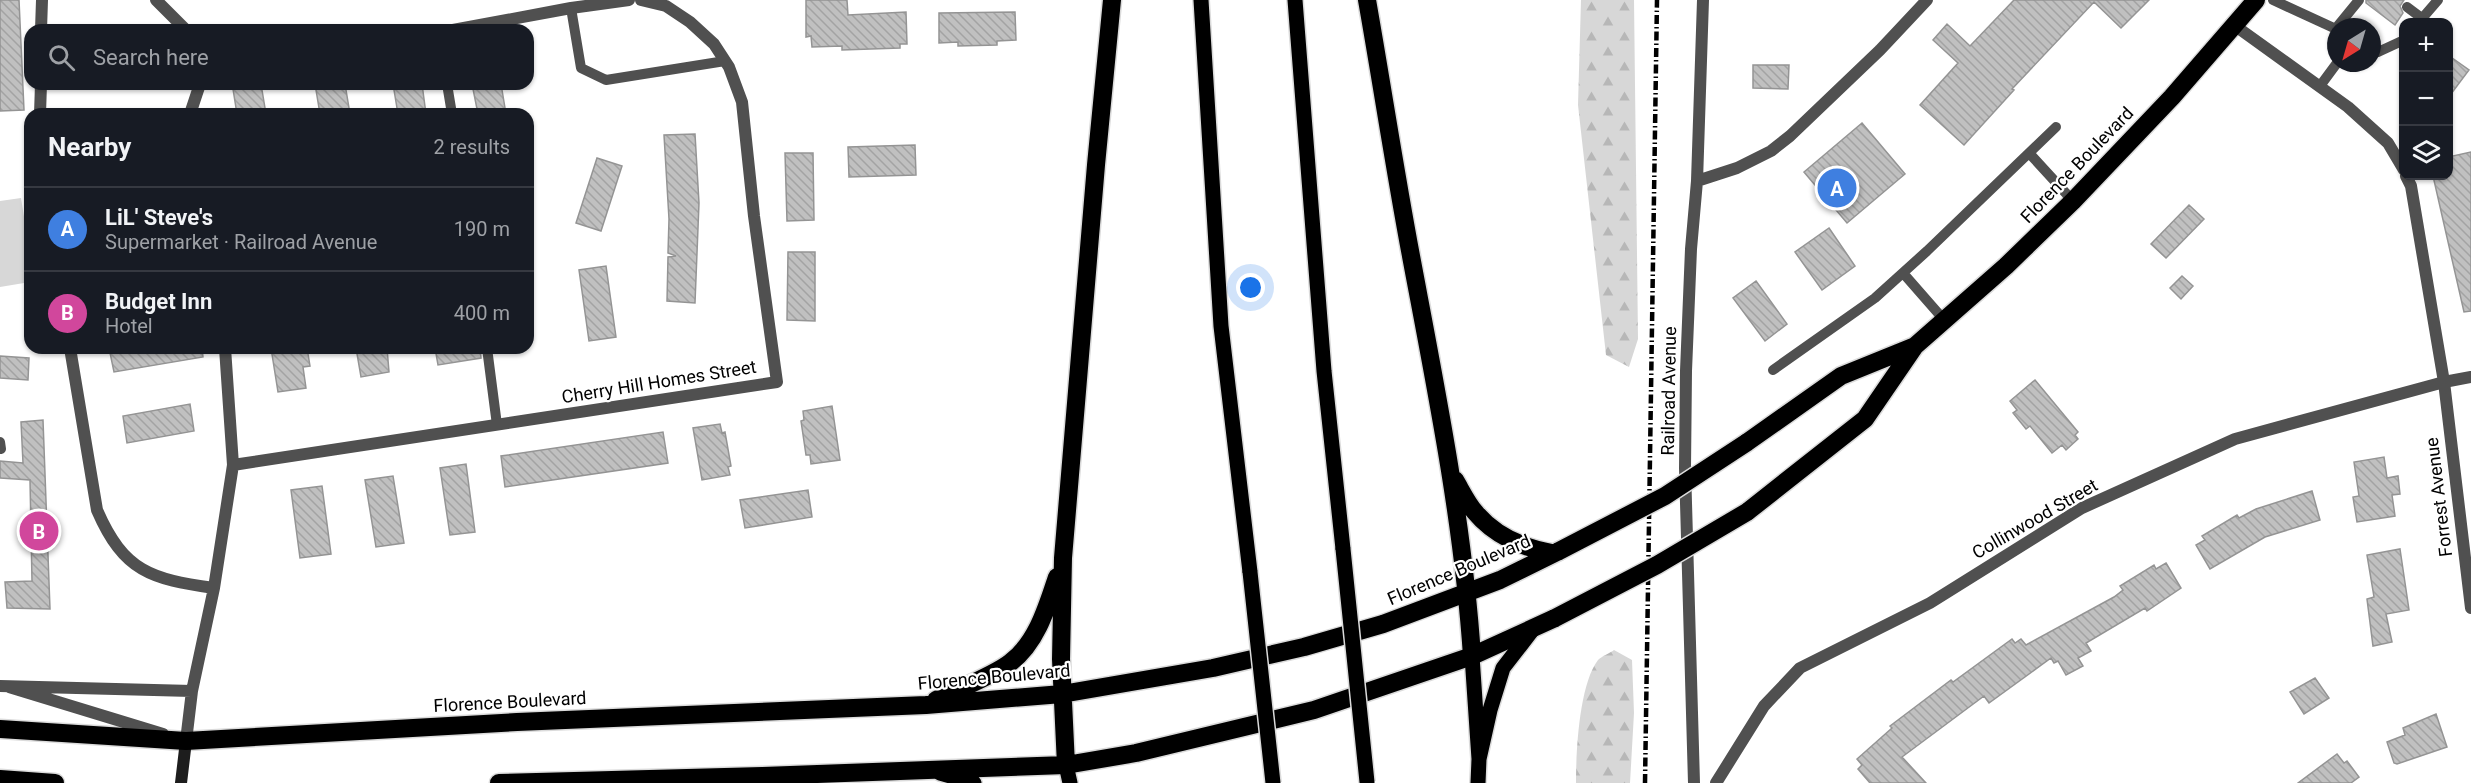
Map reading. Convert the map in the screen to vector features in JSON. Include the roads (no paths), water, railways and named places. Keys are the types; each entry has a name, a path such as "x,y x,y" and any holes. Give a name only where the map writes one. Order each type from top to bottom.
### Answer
{"highway":[{"path":"1066,765 1062,694 1063,558 1112,0"},
{"path":"1367,0 1401,207 1452,476 1468,592 1472,656"},
{"name":"Florence Boulevard","path":"499,783 1066,765 1136,753 1314,710 1472,656 1555,618 1657,565 1747,512 1865,419 1915,346 1945,321 2073,201 2172,97 2256,0"},
{"name":"Florence Boulevard","path":"0,729 186,741 517,722 926,705 1062,694 1213,668 1304,647 1383,624 1500,580 1665,496 1746,443 1841,376 1915,346"},
{"path":"1452,476 1475,513 1500,533 1528,549 1555,552"},
{"path":"926,705 1011,663 1024,648 1044,616 1063,558"},
{"path":"0,779 54,783"}],"main road":[{"path":"1201,0 1221,326 1273,783"},
{"path":"1295,0 1324,370 1367,783"},
{"path":"1479,759 1490,710 1503,668 1534,628"},
{"path":"1472,656 1479,759 1478,783"},
{"path":"1066,765 1070,783"},
{"path":"931,770 974,783"}],"street":[{"path":"41,24 42,0"},
{"path":"156,0 180,24"},
{"path":"480,24 570,4 629,0"},
{"name":"Cherry Hill Homes Street","path":"233,465 777,382 754,216 742,102 725,61 714,44 690,22 666,6 641,0"},
{"name":"Railroad Avenue","path":"1694,783 1685,468 1691,249 1697,181 1703,0"},
{"path":"1697,181 1737,168 1771,151 1790,136 1880,50 1927,0"},
{"path":"2234,25 2348,107 2388,143 2399,163"},
{"path":"40,108 41,90"},
{"path":"192,108 196,90"},
{"name":"Forrest Avenue","path":"2408,180 2411,186 2444,382 2471,608"},
{"path":"71,354 97,510 107,534 120,552 138,567 161,579 214,588"},
{"path":"181,783 192,691 214,588 233,465 225,354"},
{"name":"Collinwood Street","path":"1716,783 1764,706 1800,668 1930,603 2082,508 2235,440 2471,376"},
{"path":"5,687 192,691"},
{"path":"5,687 186,741"}],"lane":[{"path":"2273,0 2327,24"},
{"path":"2344,18 2359,0"},
{"path":"2423,18 2438,0"},
{"path":"570,4 581,68 606,80 725,61"},
{"path":"2407,7 2418,18"},
{"path":"2381,51 2399,42"},
{"path":"2320,86 2330,72"},
{"path":"448,90 451,108"},
{"path":"1773,370 1875,298 2056,127"},
{"path":"2030,153 2073,201"},
{"path":"1903,273 1945,321"},
{"path":"488,354 497,425"}],"railway":[{"path":"1645,783 1657,0"}],"place":[{"name":"LiL' Steve's","path":"1837,188"},
{"name":"Budget Inn","path":"39,531"}]}
